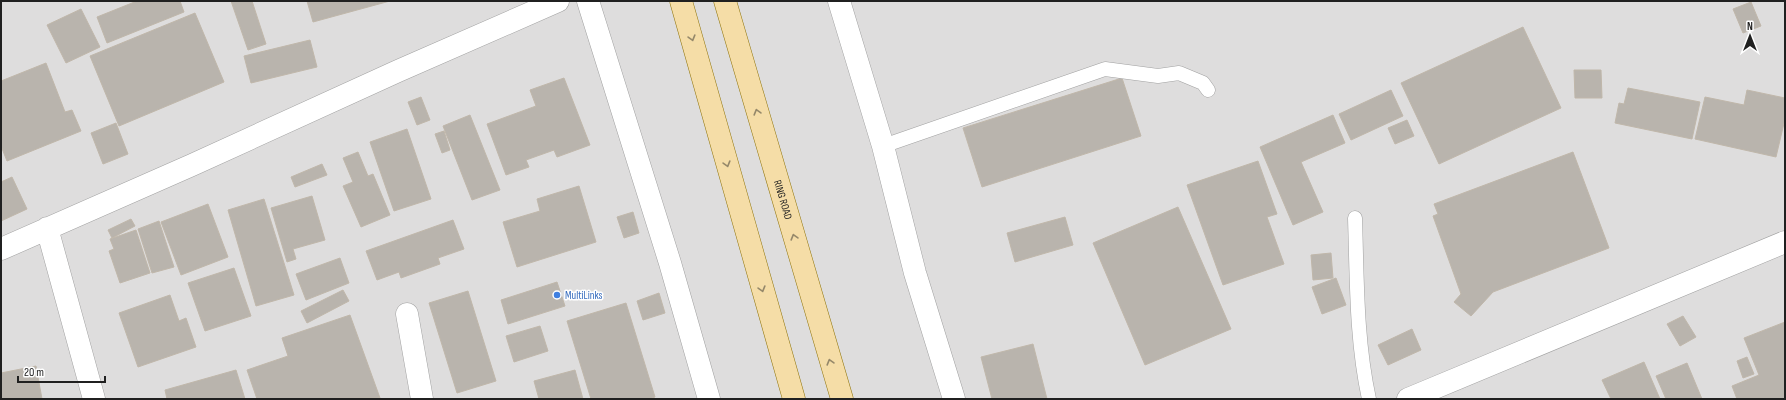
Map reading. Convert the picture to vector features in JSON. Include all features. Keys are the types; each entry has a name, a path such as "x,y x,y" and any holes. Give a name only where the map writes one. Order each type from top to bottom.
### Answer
{"main road":[{"path":"681,1 794,399"},
{"name":"RING ROAD","path":"725,1 842,399"}],"street":[{"path":"1,249 558,1"},
{"path":"588,1 670,263 709,399"},
{"path":"839,1 883,146 915,273 954,399"},
{"path":"46,228 94,399"},
{"path":"1408,399 1785,242"},
{"path":"407,314 422,399"}],"lane":[{"path":"883,146 1105,69 1158,76 1179,73 1203,83 1208,90"},
{"path":"1355,218 1358,315 1364,374 1369,399"}],"shaded area":[{"path":"1,1 1785,1 1785,399 1,399"}],"building":[{"path":"137,1 180,1 184,12 107,43 97,17"},
{"path":"231,1 252,1 266,44 248,50"},
{"path":"307,1 390,1 313,22"},
{"path":"1751,2 1761,26 1743,33 1733,9"},
{"path":"81,9 100,47 66,63 47,25"},
{"path":"195,13 224,82 119,126 90,56"},
{"path":"1523,27 1561,108 1439,164 1401,83"},
{"path":"310,40 317,67 251,83 244,56"},
{"path":"46,63 65,112 72,110 81,131 7,161 1,146 1,81"},
{"path":"1574,70 1601,70 1602,98 1575,98"},
{"path":"564,78 590,145 557,157 554,150 526,160 529,167 506,175 487,124 536,106 530,90"},
{"path":"1122,78 1141,136 982,187 963,128"},
{"path":"1628,88 1700,102 1692,139 1615,123 1619,103 1624,104"},
{"path":"1391,90 1403,116 1351,140 1339,114"},
{"path":"1747,90 1785,98 1785,119 1776,157 1695,139 1705,97 1744,105"},
{"path":"421,97 430,120 417,125 408,102"},
{"path":"470,115 500,190 472,200 443,126"},
{"path":"1333,115 1345,143 1301,162 1323,212 1293,225 1260,147"},
{"path":"1407,120 1414,136 1395,144 1388,128"},
{"path":"116,123 128,154 103,164 91,133"},
{"path":"407,129 431,199 394,211 370,142"},
{"path":"444,131 450,150 442,153 435,134"},
{"path":"358,152 368,176 373,174 390,215 361,227 343,186 353,182 343,158"},
{"path":"1573,152 1609,248 1493,292 1471,316 1454,302 1461,294 1433,216 1438,214 1434,204"},
{"path":"1258,161 1277,214 1267,217 1284,264 1223,285 1187,185"},
{"path":"322,164 327,175 295,187 291,177"},
{"path":"12,177 27,209 1,221 1,182"},
{"path":"579,186 596,242 517,267 503,222 540,211 537,199"},
{"path":"312,196 325,240 293,249 296,259 287,262 271,208"},
{"path":"264,199 294,295 256,306 228,210"},
{"path":"208,204 228,257 181,275 161,222"},
{"path":"1178,207 1231,329 1145,365 1093,243"},
{"path":"633,212 639,233 624,238 617,217"},
{"path":"1065,217 1073,245 1015,262 1007,233"},
{"path":"131,219 135,226 112,238 108,230"},
{"path":"453,220 464,249 438,258 440,264 401,278 399,272 377,280 366,251"},
{"path":"159,221 174,267 152,273 138,229"},
{"path":"136,230 150,273 120,283 109,251 114,249 110,239"},
{"path":"1331,253 1333,278 1313,280 1311,255"},
{"path":"340,258 349,283 306,300 296,274"},
{"path":"234,268 251,316 205,331 188,283"},
{"path":"1336,278 1346,305 1322,314 1312,287"},
{"path":"557,282 565,306 508,324 501,300"},
{"path":"343,290 349,301 307,323 301,311"},
{"path":"468,291 496,381 457,393 429,303"},
{"path":"659,293 665,313 643,320 637,301"},
{"path":"170,295 179,321 186,318 196,347 138,367 119,313"},
{"path":"626,303 655,397 649,399 591,399 567,321"},
{"path":"350,315 380,398 257,399 247,370 288,356 282,338"},
{"path":"1683,316 1696,337 1680,346 1667,324"},
{"path":"1785,322 1785,399 1737,399 1732,386 1759,375 1744,338"},
{"path":"540,326 548,351 514,362 506,336"},
{"path":"1412,329 1421,350 1388,365 1378,345"},
{"path":"1033,344 1047,399 992,399 981,357"},
{"path":"1747,357 1754,374 1743,378 1737,361"},
{"path":"1644,362 1660,399 1611,399 1602,380"},
{"path":"1687,363 1702,399 1666,399 1656,376"},
{"path":"36,366 42,399 1,399 1,373"},
{"path":"236,370 245,399 167,399 165,390"},
{"path":"575,370 583,399 539,399 534,381"}],"place":[{"name":"MultiLinks","path":"557,295"}]}
